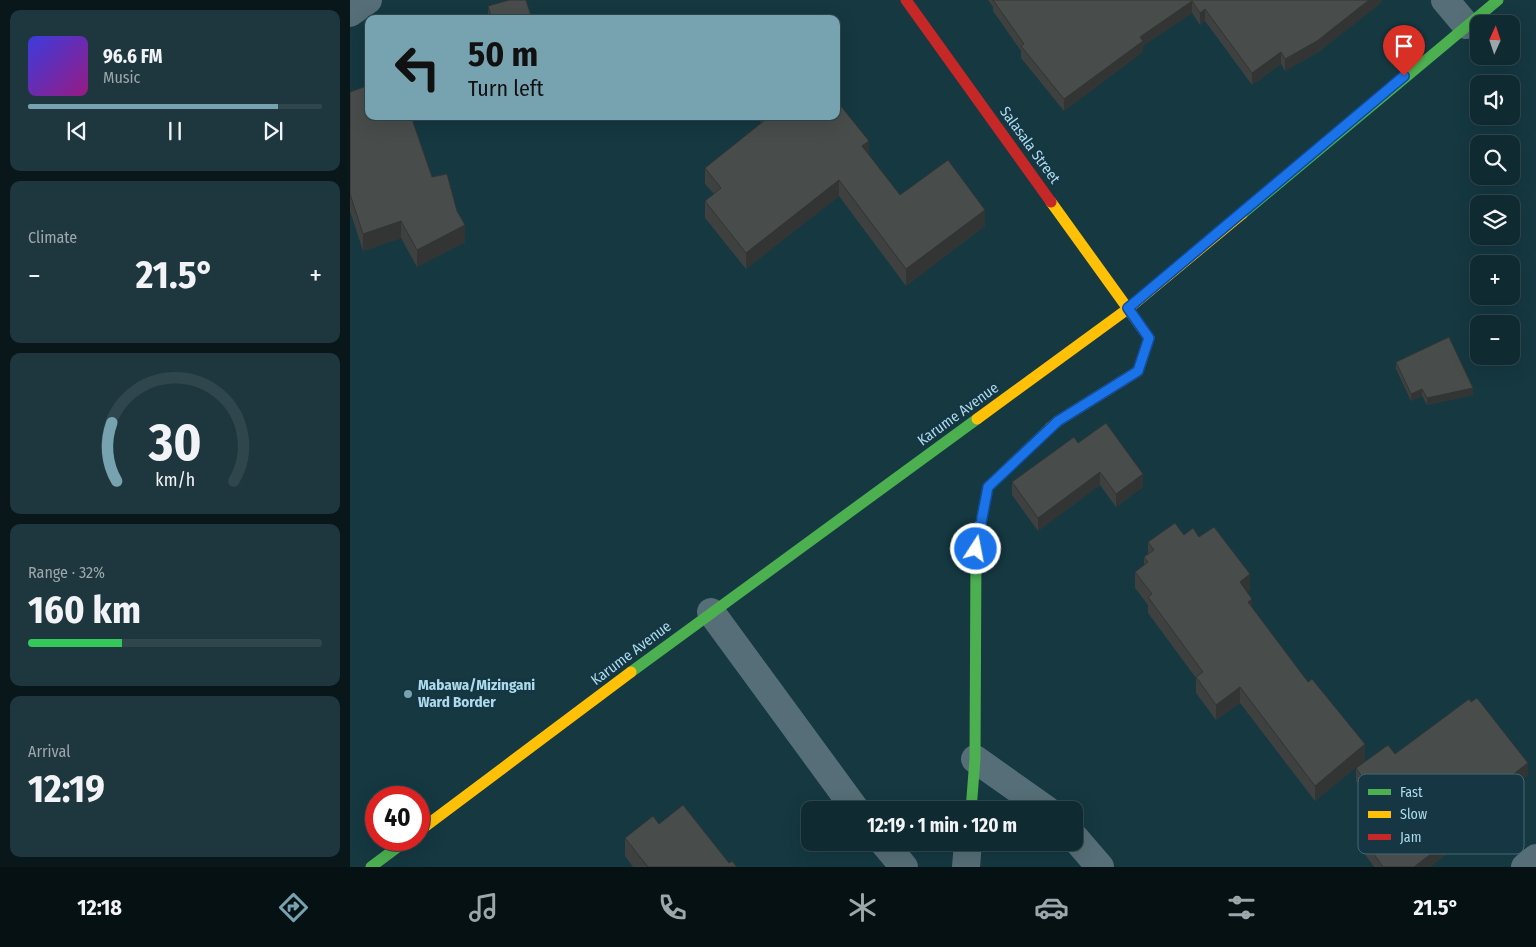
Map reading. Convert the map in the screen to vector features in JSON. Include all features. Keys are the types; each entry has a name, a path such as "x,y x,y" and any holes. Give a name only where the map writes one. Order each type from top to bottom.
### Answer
{"main road":[{"name":"Salasala Street","path":"906,0 1149,338 1138,371 1058,421 988,487 976,549 975,760"},
{"name":"Karume Avenue","path":"430,823 711,612 1128,308 1498,0"},
{"path":"972,801 975,760"},
{"path":"371,867 392,851"}],"street":[{"path":"350,13 368,0"},
{"path":"1445,0 1466,25"},
{"path":"711,612 849,801"},
{"path":"975,760 1034,801"},
{"path":"1083,847 1100,867"},
{"path":"891,851 904,867"},
{"path":"966,867 967,851"},
{"path":"1526,867 1536,858"}],"building":[{"path":"509,0 526,0 531,15 491,15 488,6"},
{"path":"993,0 1369,0 1317,41 1285,59 1281,52 1252,73 1205,9 1200,13 1192,1 1140,37 1143,41 1064,99 1021,46 1024,44"},
{"path":"365,86 365,120 412,120 432,177 447,174 457,211 465,225 417,250 401,221 363,234 350,194 350,92"},
{"path":"840,105 869,141 862,146 900,195 948,160 985,210 906,269 839,180 746,253 705,201 721,188 705,168 765,120 840,120"},
{"path":"1449,337 1473,388 1427,398 1422,389 1411,394 1396,362"},
{"path":"1106,423 1143,474 1116,494 1100,472 1038,518 1012,482 1074,437 1078,443"},
{"path":"1175,523 1184,535 1193,528 1199,537 1214,527 1250,574 1240,582 1252,599 1248,602 1308,682 1312,679 1365,744 1315,786 1240,687 1216,705 1196,677 1203,672 1148,597 1152,594 1135,572 1148,562 1144,557 1154,550 1148,542"},
{"path":"1477,698 1528,763 1514,774 1360,774 1356,768 1388,745 1395,754 1469,699 1471,702"},
{"path":"683,805 729,863 732,861 737,867 648,867 625,838 653,816 659,824"},
{"path":"1374,854 1431,854 1414,867 1383,867"}],"traffic: fast":[{"path":"1242,214 1498,0"},
{"path":"631,672 977,419"},
{"path":"972,801 975,759 976,549 988,487 1050,428"},
{"path":"371,867 392,851"}],"traffic: slow":[{"path":"1050,428 1058,421 1138,371 1149,338 1051,202"},
{"path":"977,419 1129,308 1242,214"},
{"path":"430,823 631,672"}],"traffic: jam":[{"path":"906,0 1051,202"}],"place":[{"name":"Mabawa/Mizingani Ward Border","path":"408,694"}],"route":[{"path":"976,549 988,487 1058,421 1138,371 1149,338 1128,308 1404,76"}]}
